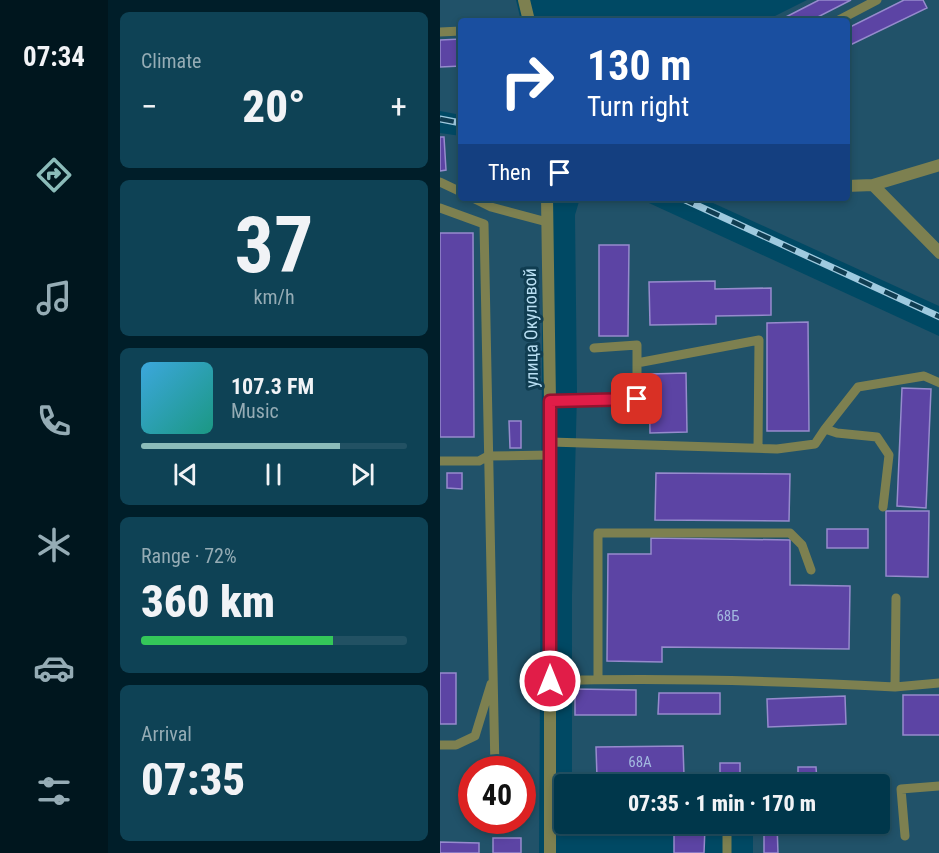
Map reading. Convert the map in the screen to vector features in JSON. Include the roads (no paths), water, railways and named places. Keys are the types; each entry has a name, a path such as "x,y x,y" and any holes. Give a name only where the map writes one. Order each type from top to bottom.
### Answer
{"street":[{"path":"524,0 528,18"},
{"path":"850,186 873,184 940,165"},
{"path":"873,184 940,253"},
{"name":"улица Окуловой","path":"547,201 550,401 550,853"}],"lane":[{"path":"843,18 877,0"},
{"path":"440,32 458,32"},
{"path":"440,182 458,191"},
{"path":"479,201 491,207 547,222"},
{"path":"440,208 484,224 495,756"},
{"path":"637,363 760,340 758,448"},
{"path":"550,401 637,399 637,345 594,348"},
{"path":"440,461 479,461 488,456 550,449 776,449 815,444 858,387 924,376 940,383"},
{"path":"825,429 837,433 877,437 889,455 883,507"},
{"path":"598,679 598,533 790,533 802,544 811,570"},
{"path":"895,687 896,597"},
{"path":"440,745 456,745 475,736 493,676"},
{"path":"550,681 598,679 803,682 895,687 940,682"},
{"path":"905,836 901,789 940,786"},
{"path":"727,834 727,853"}],"railway":[{"path":"440,119 458,122"},
{"path":"688,201 940,317"}]}
